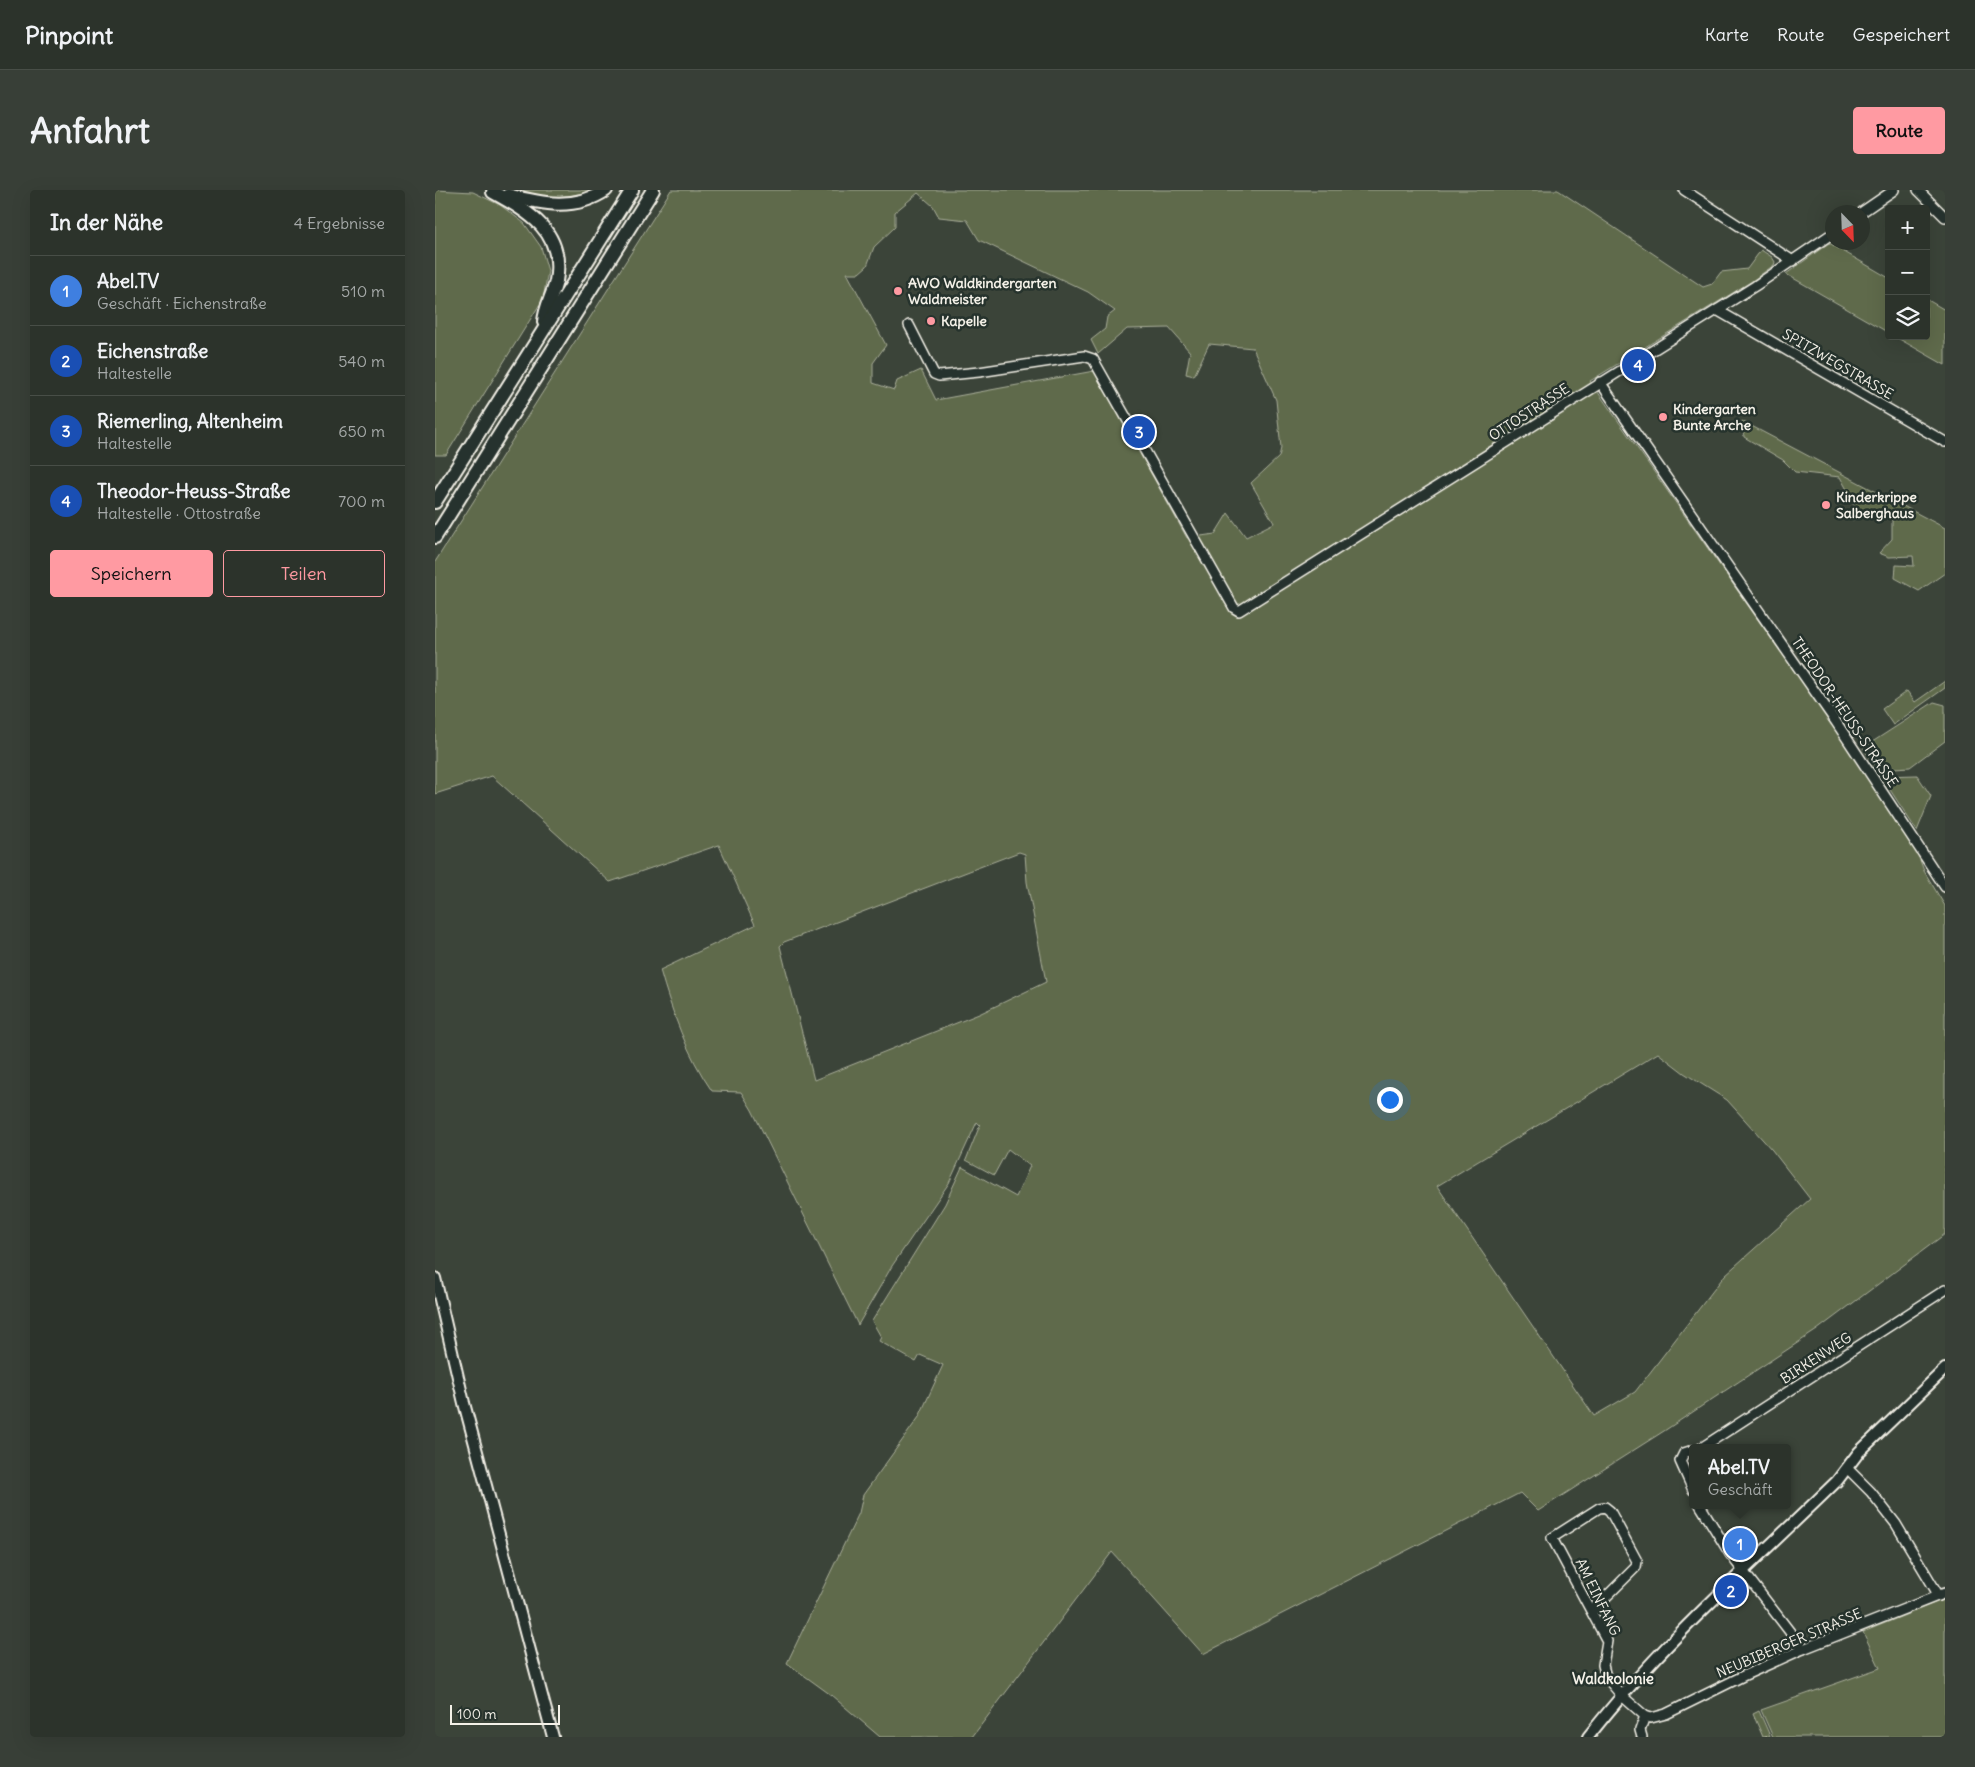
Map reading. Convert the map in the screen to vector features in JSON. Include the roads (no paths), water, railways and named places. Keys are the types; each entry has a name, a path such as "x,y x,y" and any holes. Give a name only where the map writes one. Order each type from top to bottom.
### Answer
{"highway":[{"path":"490,191 539,203 557,205 589,200 606,190"},
{"path":"435,502 632,190"},
{"path":"435,537 653,190"},
{"path":"490,191 531,214 546,229 552,243 557,258 556,280 545,313 543,330"}],"main road":[{"path":"435,1278 464,1403 553,1737"},
{"path":"1589,1737 1621,1695 1671,1642 1837,1481 1859,1452 1945,1369"}],"street":[{"path":"1685,190 1793,261"},
{"path":"1870,206 1894,190"},
{"path":"1918,190 1945,217"},
{"name":"OTTOSTRASSE","path":"909,325 934,374 939,376 979,372 1084,356 1093,358 1230,601 1239,611 1717,310 1825,239"},
{"name":"SPITZWEGSTRASSE","path":"1717,310 1945,442"},
{"name":"THEODOR-HEUSS-STRASSE","path":"1600,382 1836,722 1945,887"},
{"name":"BIRKENWEG","path":"1707,1444 1945,1290"},
{"path":"1689,1452 1681,1458 1680,1465 1689,1482"},
{"path":"1847,1468 1871,1492 1896,1524 1942,1594"},
{"name":"AM EINFANG","path":"1592,1611 1636,1568 1637,1561 1610,1511 1605,1507 1599,1508 1552,1538 1607,1641 1603,1665 1605,1677 1621,1695 1645,1716"},
{"path":"1702,1509 1729,1554 1803,1649"},
{"name":"NEUBIBERGER STRASSE","path":"1645,1716 1651,1718 1666,1714 1803,1649 1942,1594"},
{"path":"1642,1737 1640,1730 1645,1716"}],"place":[{"name":"AWO Waldkindergarten Waldmeister","path":"898,291"},
{"name":"Kapelle","path":"931,321"},
{"name":"Theodor-Heuss-Straße","path":"1638,365"},
{"name":"Kindergarten Bunte Arche","path":"1663,417"},
{"name":"Riemerling, Altenheim","path":"1139,432"},
{"name":"Kinderkrippe Salberghaus","path":"1826,505"},
{"name":"Abel.TV","path":"1740,1544"},
{"name":"Eichenstraße","path":"1731,1591"}],"district":[{"name":"Waldkolonie","path":"1613,1678"}]}
